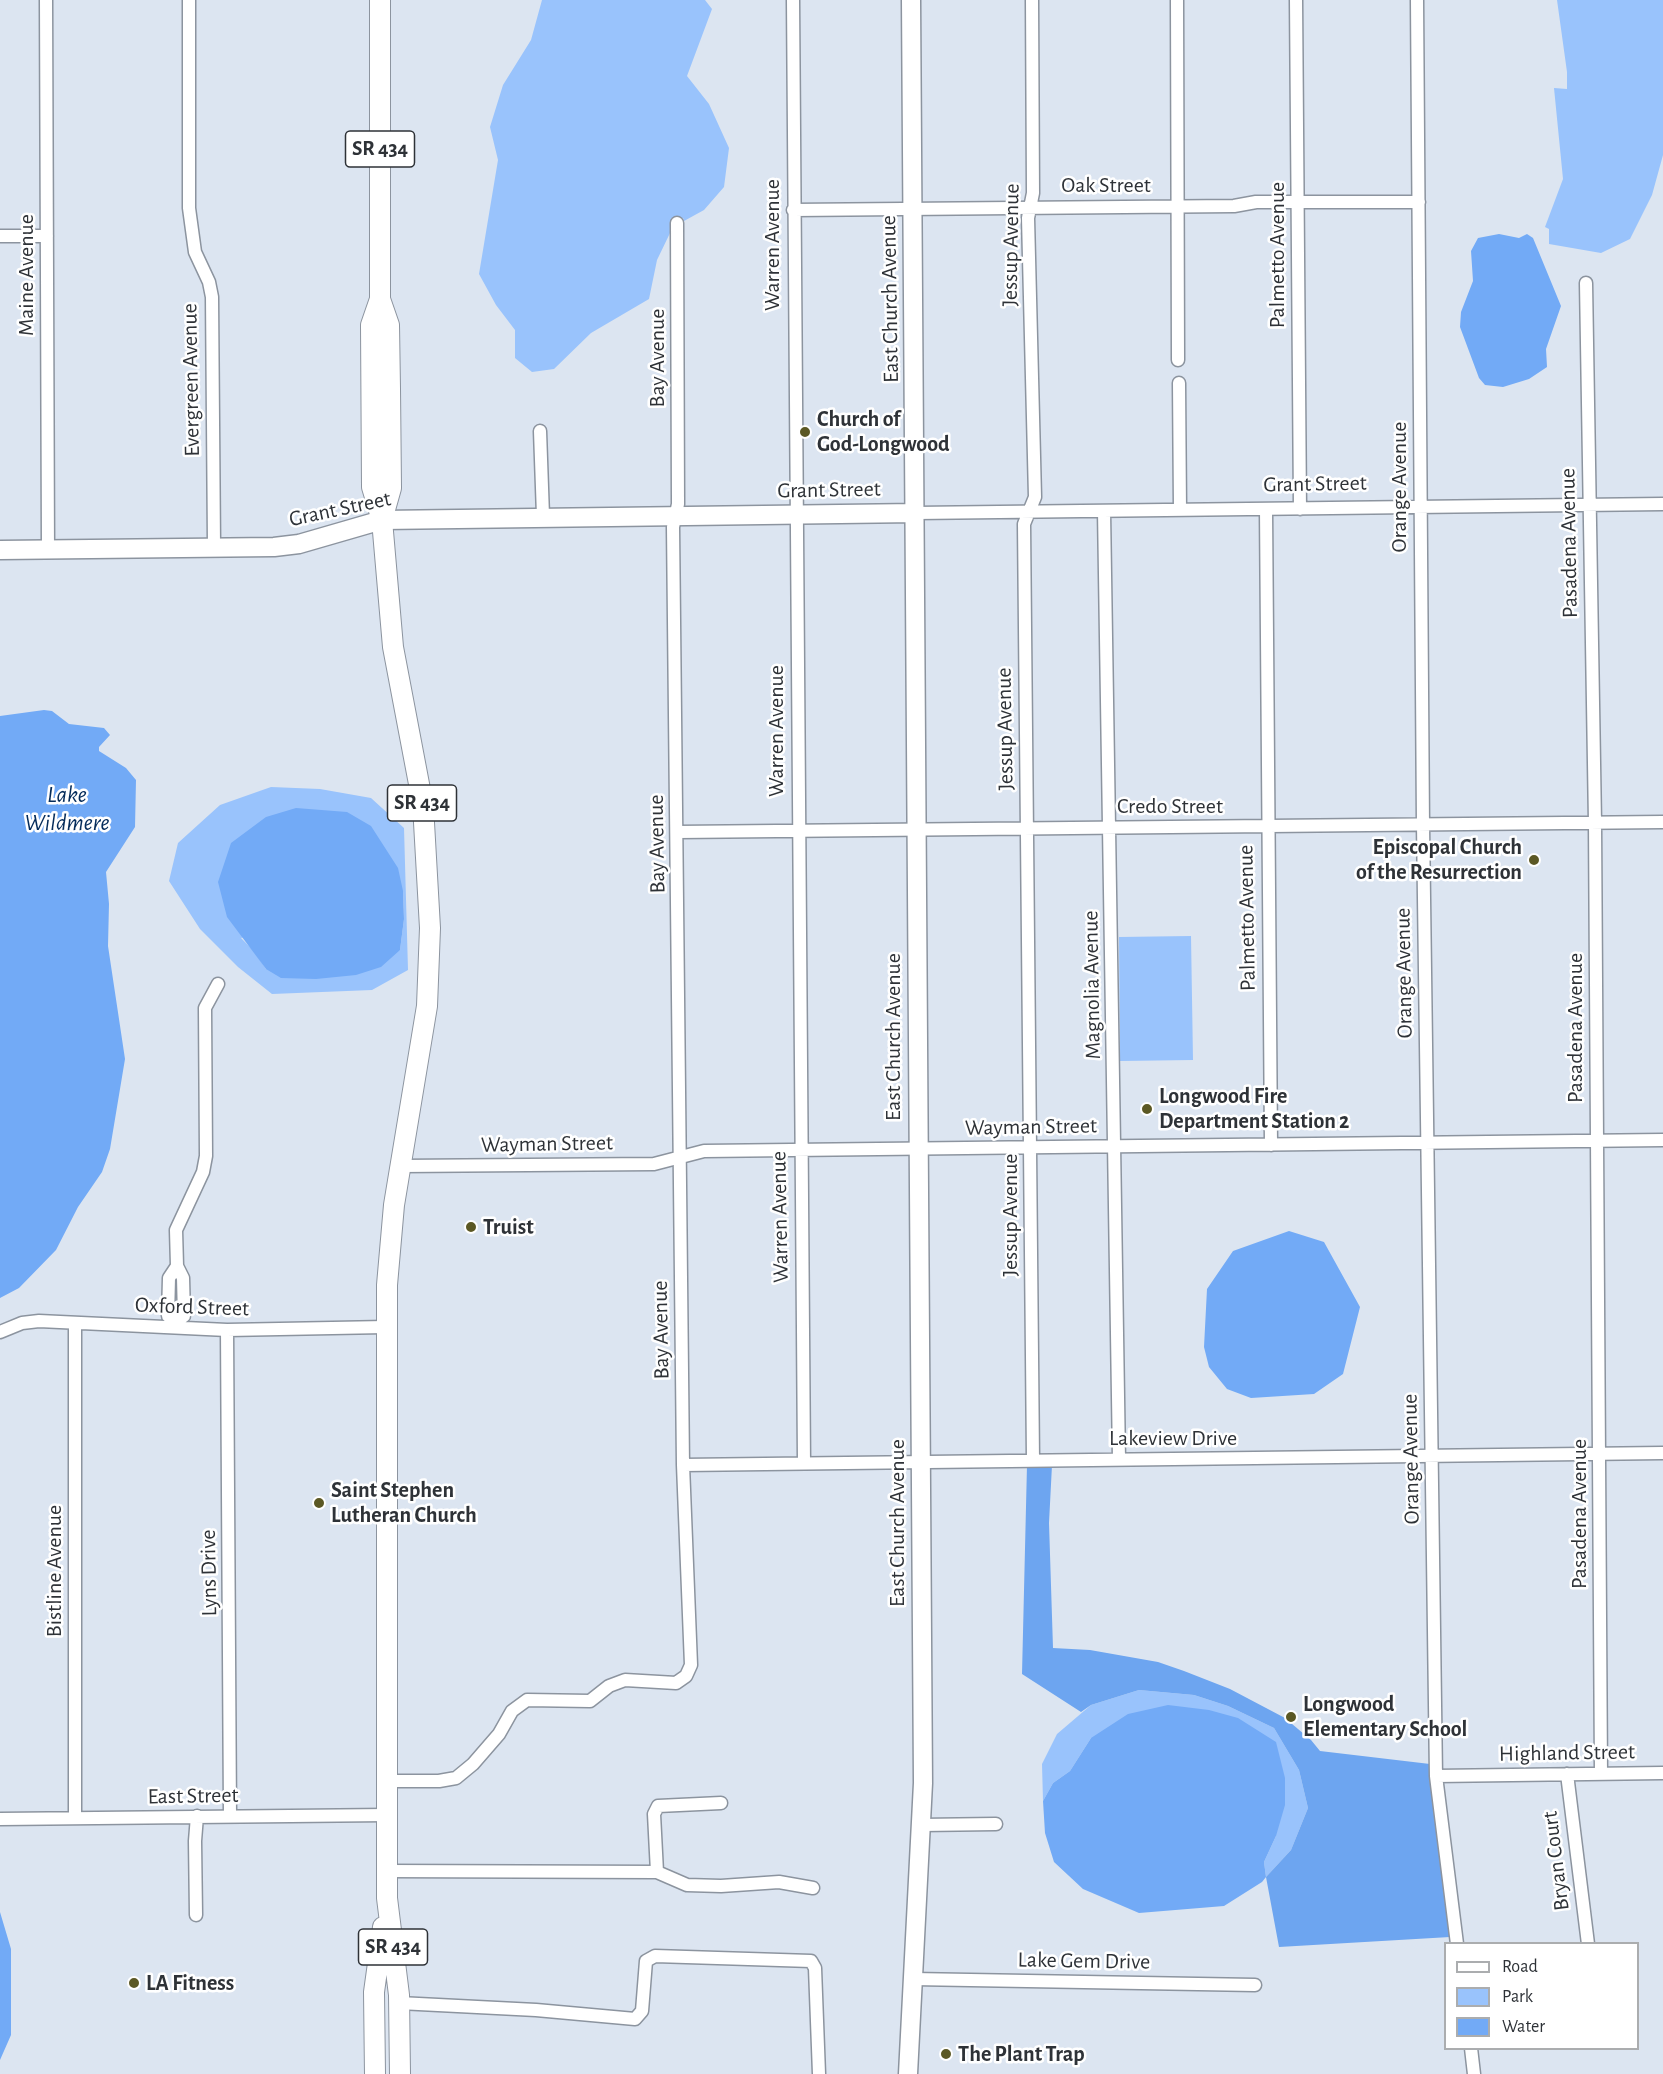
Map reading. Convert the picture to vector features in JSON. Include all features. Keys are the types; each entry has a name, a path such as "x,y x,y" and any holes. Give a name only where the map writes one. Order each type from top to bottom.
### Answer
{"main road":[{"name":"SR 434","path":"380,0 380,299 389,325 391,465 391,488 382,520 389,616 423,805 430,888 427,1006 390,1245 386,1327 387,1898 399,2003 400,2074"},
{"name":"SR 434","path":"375,2074 374,1992 387,1898"}],"street":[{"name":"Maine Avenue","path":"46,0 48,549"},
{"name":"Evergreen Avenue","path":"189,0 189,208 195,252 209,282 212,297 214,546"},
{"name":"Warren Avenue","path":"793,0 797,832 804,1462"},
{"name":"East Church Avenue","path":"908,2074 921,1825 916,513 911,0"},
{"name":"Jessup Avenue","path":"1032,0 1033,193 1028,218 1035,497 1024,524 1033,1460"},
{"path":"1177,0 1178,360"},
{"name":"Palmetto Avenue","path":"1296,0 1300,509"},
{"name":"Orange Avenue","path":"1418,0 1423,825 1436,1776 1457,1942"},
{"name":"Oak Street","path":"793,210 1419,202"},
{"name":"Bay Avenue","path":"387,1781 439,1781 456,1778 473,1764 499,1734 512,1711 527,1700 590,1701 609,1686 625,1680 676,1683 686,1676 691,1665 683,1465 673,527 676,516 677,223"},
{"path":"0,236 47,236"},
{"name":"Pasadena Avenue","path":"1586,283 1595,823 1601,1773"},
{"path":"1179,383 1180,510"},
{"path":"540,431 543,516"},
{"name":"Grant Street","path":"0,550 274,547 299,544 382,520 543,516 1663,504"},
{"name":"Palmetto Avenue","path":"1266,510 1271,1146"},
{"name":"Magnolia Avenue","path":"1104,511 1111,828 1119,1459"},
{"name":"Credo Street","path":"678,832 1663,822"},
{"path":"176,1325 184,1316 183,1278 177,1266 176,1230 203,1173 206,1156 205,1008 218,984"},
{"name":"Wayman Street","path":"401,1166 654,1164 704,1151 1663,1140"},
{"name":"Oxford Street","path":"0,1332 22,1323 39,1321 176,1325 227,1330 386,1327"},
{"name":"Bistline Avenue","path":"75,1323 75,1818"},
{"name":"Lyns Drive","path":"227,1330 231,1816"},
{"name":"Lakeview Drive","path":"683,1465 1663,1454"},
{"name":"Highland Street","path":"1436,1776 1663,1773"},
{"name":"Bryan Court","path":"1567,1774 1588,1942"},
{"path":"657,1872 654,1814 658,1806 721,1803"},
{"name":"East Street","path":"0,1819 387,1815"},
{"path":"196,1915 197,1816"},
{"path":"921,1825 996,1824"},
{"path":"387,1871 657,1872 687,1885 721,1886 779,1882 813,1888"},
{"path":"399,2003 536,2010 635,2019 642,2011 646,1961 655,1956 811,1961 815,1968 819,2074"},
{"name":"Lake Gem Drive","path":"913,1979 1255,1985"},
{"path":"1471,2050 1474,2074"}],"green space":[{"path":"542,0 705,0 712,9 687,76 709,104 729,148 724,187 704,210 684,221 683,218 671,218 671,231 657,260 649,299 591,333 554,369 532,372 515,358 515,330 496,305 479,274 498,160 490,127 503,85 531,40"},
{"path":"1557,0 1663,0 1663,155 1652,195 1630,239 1601,253 1549,244 1549,229 1545,227 1563,179 1554,88 1567,89 1567,72"},
{"path":"271,787 320,789 371,798 404,828 408,970 372,990 272,994 238,967 200,929 169,881 178,843 220,805","holes":["403,891 404,919 400,950 266,969 254,951 241,938"]},
{"path":"1191,936 1193,1060 1120,1061 1119,937"},
{"path":"1139,1690 1194,1695 1228,1706 1274,1728 1299,1770 1308,1808 1291,1850 1266,1877 1264,1862 1276,1836 1091,1738 1070,1771 1053,1783 1043,1801 1042,1764 1057,1734 1091,1705"}],"shaded area":[{"path":"1027,1465 1052,1465 1049,1523 1053,1648 1090,1650 1158,1662 1184,1671 1230,1689 1285,1718 1311,1740 1320,1751 1430,1764 1450,1937 1279,1947 1266,1877 1291,1850 1308,1808 1299,1770 1274,1728 1228,1706 1194,1695 1139,1690 1091,1705 1081,1712 1022,1674"}],"water":[{"path":"1499,234 1519,238 1527,234 1533,238 1561,306 1546,349 1547,367 1529,379 1503,387 1485,385 1479,378 1460,327 1461,312 1473,281 1471,251 1478,238"},
{"name":"Lake Wildmere","path":"52,711 69,724 104,728 110,735 99,747 99,751 126,768 136,780 135,827 106,872 109,904 108,946 125,1059 110,1149 102,1172 78,1207 56,1250 19,1288 0,1298 0,716"},
{"path":"296,808 347,812 371,826 398,868 403,891 404,919 400,950 381,967 356,975 316,979 281,978 266,969 227,917 218,882 231,843 266,817"},
{"path":"1289,1231 1324,1242 1360,1307 1343,1374 1314,1394 1251,1398 1227,1389 1209,1367 1204,1347 1207,1289 1233,1251"},
{"path":"1168,1705 1209,1710 1238,1718 1276,1742 1285,1778 1285,1805 1276,1836 1264,1862 1266,1877 1262,1882 1224,1906 1139,1913 1083,1889 1054,1862 1045,1833 1043,1801 1053,1783 1070,1771 1091,1738 1128,1714"},
{"path":"0,1912 11,1949 11,2035 0,2060"}],"place":[{"name":"Church of God-Longwood","path":"805,432"},
{"name":"Episcopal Church of the Resurrection","path":"1534,860"},
{"name":"Longwood Fire Department Station 2","path":"1147,1109"},
{"name":"Truist","path":"471,1227"},
{"name":"Saint Stephen Lutheran Church","path":"319,1503"},
{"name":"Longwood Elementary School","path":"1291,1717"},
{"name":"LA Fitness","path":"134,1983"},
{"name":"The Plant Trap","path":"946,2054"}]}
